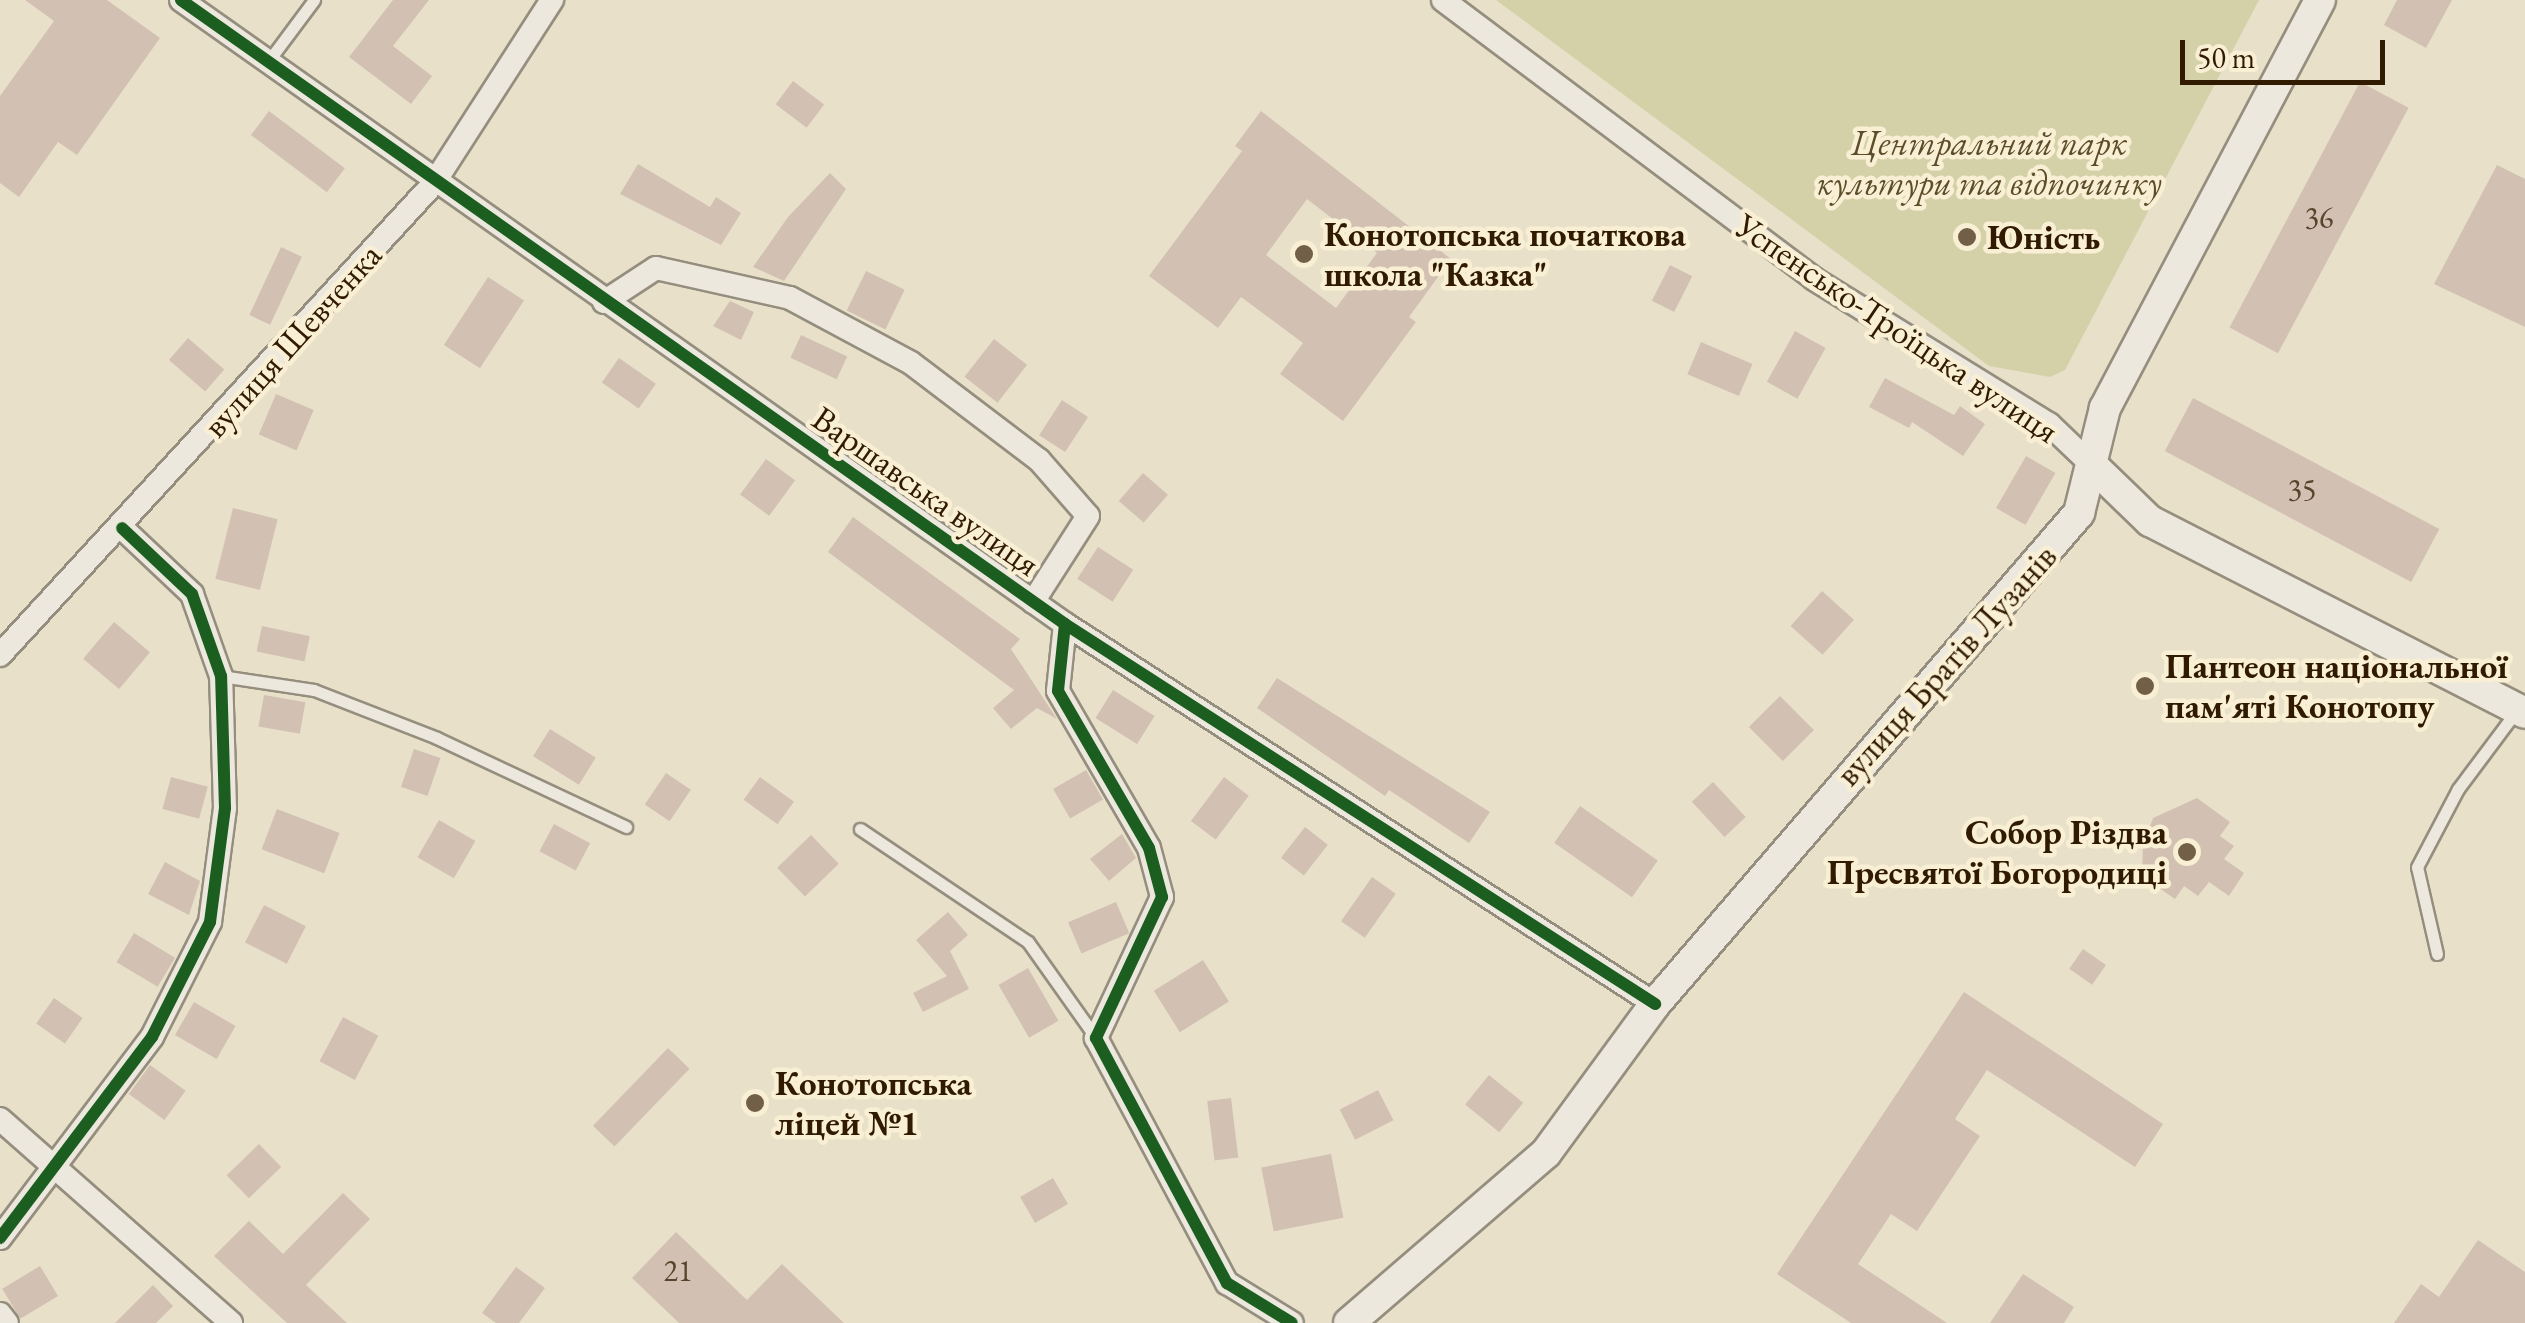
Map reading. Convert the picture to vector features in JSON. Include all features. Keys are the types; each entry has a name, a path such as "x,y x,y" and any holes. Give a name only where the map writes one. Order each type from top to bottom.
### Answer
{"main road":[{"name":"вулиця Братів Лузанів","path":"1349,1323 1546,1153 1655,1004 2079,513 2094,467 2105,408 2320,0"},
{"name":"Успенсько-Троїцька вулиця","path":"2094,467 2150,521 2521,711"}],"street":[{"name":"Варшавська вулиця","path":"181,0 434,183 1065,624 1655,1004"},
{"name":"вулиця Шевченка","path":"0,656 122,528 434,183 552,0"},
{"name":"Успенсько-Троїцька вулиця","path":"1443,0 1814,279 2049,424 2094,467"},
{"path":"604,302 656,268 790,298 911,363 1039,460 1088,516 1033,602"},
{"path":"0,1238 152,1038 210,922 225,808 221,676 192,594 122,528"},
{"path":"1065,624 1058,691 1149,848 1162,896 1096,1038 1227,1282 1292,1323"},
{"path":"0,1119 231,1323"},
{"path":"0,1314 7,1323"}],"lane":[{"path":"268,62 314,0"},
{"path":"221,676 314,690 437,738 626,827"},
{"path":"2438,954 2417,867 2458,789 2521,711"},
{"path":"860,829 1028,942 1096,1038"}],"green space":[{"name":"Центральний парк культури та відпочинку","path":"1496,0 2259,0 2065,370 2050,377 1989,366"}],"building":[{"path":"25,0 107,0 160,38 77,155 58,142 19,197 0,183 0,96 54,21"},
{"path":"393,0 429,0 393,46 432,76 411,104 349,57"},
{"path":"2397,0 2452,0 2426,48 2384,25"},
{"path":"793,81 824,104 807,128 776,104"},
{"path":"2360,82 2409,108 2278,353 2229,327"},
{"path":"269,111 345,168 327,192 251,135"},
{"path":"1261,111 1451,259 1409,317 1416,322 1343,421 1280,374 1303,343 1241,297 1218,328 1149,276 1242,151 1235,146","holes":["1307,199 1377,253 1336,308 1266,255"]},
{"path":"638,164 710,207 716,197 741,213 721,245 620,194"},
{"path":"2497,165 2525,179 2525,327 2434,284"},
{"path":"830,173 846,189 784,281 753,267 788,217"},
{"path":"281,247 302,257 270,325 249,315"},
{"path":"1670,265 1692,276 1674,312 1652,301"},
{"path":"866,271 905,290 885,329 847,311"},
{"path":"488,277 524,300 480,368 444,345"},
{"path":"730,301 754,312 741,340 713,326"},
{"path":"1795,331 1826,348 1797,399 1767,382"},
{"path":"801,335 847,357 837,379 790,358"},
{"path":"188,338 224,369 205,391 169,360"},
{"path":"994,339 1027,365 998,403 964,377"},
{"path":"1701,342 1753,364 1739,396 1687,374"},
{"path":"619,358 656,384 639,408 602,383"},
{"path":"1885,378 1954,415 1960,406 1985,424 1963,456 1912,422 1909,428 1869,407"},
{"path":"276,394 314,410 297,451 259,435"},
{"path":"2193,398 2439,529 2411,582 2165,451"},
{"path":"1062,400 1088,417 1065,452 1039,435"},
{"path":"2026,456 2055,473 2025,525 1996,508"},
{"path":"766,459 795,480 769,516 740,495"},
{"path":"1143,473 1168,495 1144,523 1119,501"},
{"path":"233,508 278,519 260,590 215,579"},
{"path":"853,517 1020,639 1011,649 1057,719 1037,708 1011,729 993,708 1014,690 828,552"},
{"path":"1098,547 1133,570 1113,602 1077,579"},
{"path":"1822,591 1854,620 1823,655 1791,626"},
{"path":"114,622 150,652 119,689 83,659"},
{"path":"262,626 310,636 305,662 257,651"},
{"path":"1277,678 1490,812 1469,843 1389,790 1385,796 1257,708"},
{"path":"1113,690 1155,716 1137,744 1096,718"},
{"path":"264,695 305,702 300,734 258,727"},
{"path":"1780,696 1814,730 1783,761 1749,727"},
{"path":"550,729 596,758 579,785 533,756"},
{"path":"414,749 440,758 427,796 401,787"},
{"path":"1086,770 1103,799 1070,818 1053,789"},
{"path":"666,773 691,790 670,821 645,805"},
{"path":"171,777 208,787 199,819 162,809"},
{"path":"760,777 794,802 778,824 744,800"},
{"path":"1224,777 1249,796 1216,840 1191,821"},
{"path":"1713,782 1746,817 1725,837 1692,802"},
{"name":"Собор Різдва Пресвятої Богородиці","path":"2197,798 2230,822 2220,836 2234,846 2224,859 2244,873 2229,896 2209,882 2198,896 2184,886 2175,899 2142,876 2143,845 2153,818"},
{"path":"1580,806 1658,860 1632,897 1554,843"},
{"path":"277,809 340,833 324,873 262,849"},
{"path":"439,820 475,841 454,878 418,857"},
{"path":"554,824 590,843 576,871 539,851"},
{"path":"1305,827 1328,845 1304,876 1281,858"},
{"path":"1122,834 1136,858 1109,881 1090,859"},
{"path":"811,835 839,864 805,896 777,868"},
{"path":"165,862 200,881 189,915 148,894"},
{"path":"1372,877 1396,894 1365,938 1341,921"},
{"path":"1116,902 1129,933 1081,954 1068,922"},
{"path":"264,905 306,926 287,964 245,942"},
{"path":"948,912 968,935 950,951 969,989 923,1012 913,993 947,976 916,940"},
{"path":"134,933 175,958 158,987 116,962"},
{"path":"2083,949 2106,965 2092,985 2069,969"},
{"path":"1203,960 1229,1002 1180,1032 1154,991"},
{"path":"1028,968 1058,1021 1029,1038 999,985"},
{"path":"1964,992 2163,1124 2135,1167 1987,1070 1955,1119 1980,1136 1917,1231 1891,1214 1858,1264 1947,1323 1851,1323 1777,1274"},
{"path":"54,998 83,1018 65,1043 36,1023"},
{"path":"194,1002 236,1026 217,1059 175,1035"},
{"path":"343,1017 378,1036 355,1080 320,1061"},
{"path":"668,1048 690,1069 615,1147 593,1126"},
{"path":"150,1065 186,1091 164,1120 129,1094"},
{"path":"1489,1075 1523,1103 1499,1132 1465,1105"},
{"path":"1378,1090 1393,1120 1355,1140 1340,1110"},
{"path":"1231,1098 1238,1158 1214,1160 1207,1101"},
{"path":"259,1144 281,1167 249,1198 227,1175"},
{"path":"1331,1154 1343,1218 1274,1231 1261,1168"},
{"path":"1053,1178 1068,1204 1035,1223 1020,1197"},
{"path":"343,1193 370,1219 306,1285 347,1323 287,1323 214,1256 249,1221 283,1254"},
{"path":"676,1232 747,1300 782,1264 844,1323 679,1323 632,1278"},
{"path":"2478,1240 2525,1272 2525,1323 2394,1323 2421,1284 2439,1297"},
{"path":"40,1266 58,1296 20,1319 2,1289"},
{"path":"516,1267 545,1288 519,1323 496,1323 482,1313"},
{"path":"2023,1274 2074,1307 2064,1323 1990,1323"},
{"path":"153,1285 173,1306 156,1323 115,1323"}],"cycle path":[{"path":"181,0 1065,624 1655,1004"},
{"path":"0,1238 152,1037 210,922 225,808 221,676 192,594 122,528"},
{"path":"1065,624 1058,691 1149,848 1162,897 1096,1038 1227,1283 1292,1323"}],"place":[{"name":"Юність","path":"1967,237"},
{"name":"Конотопська початкова школа \"Казка\"","path":"1304,254"},
{"name":"Пантеон національної пам'яті Конотопу","path":"2145,686"},
{"name":"Собор Різдва Пресвятої Богородиці","path":"2187,852"},
{"name":"Конотопська ліцей №1","path":"755,1103"}]}
